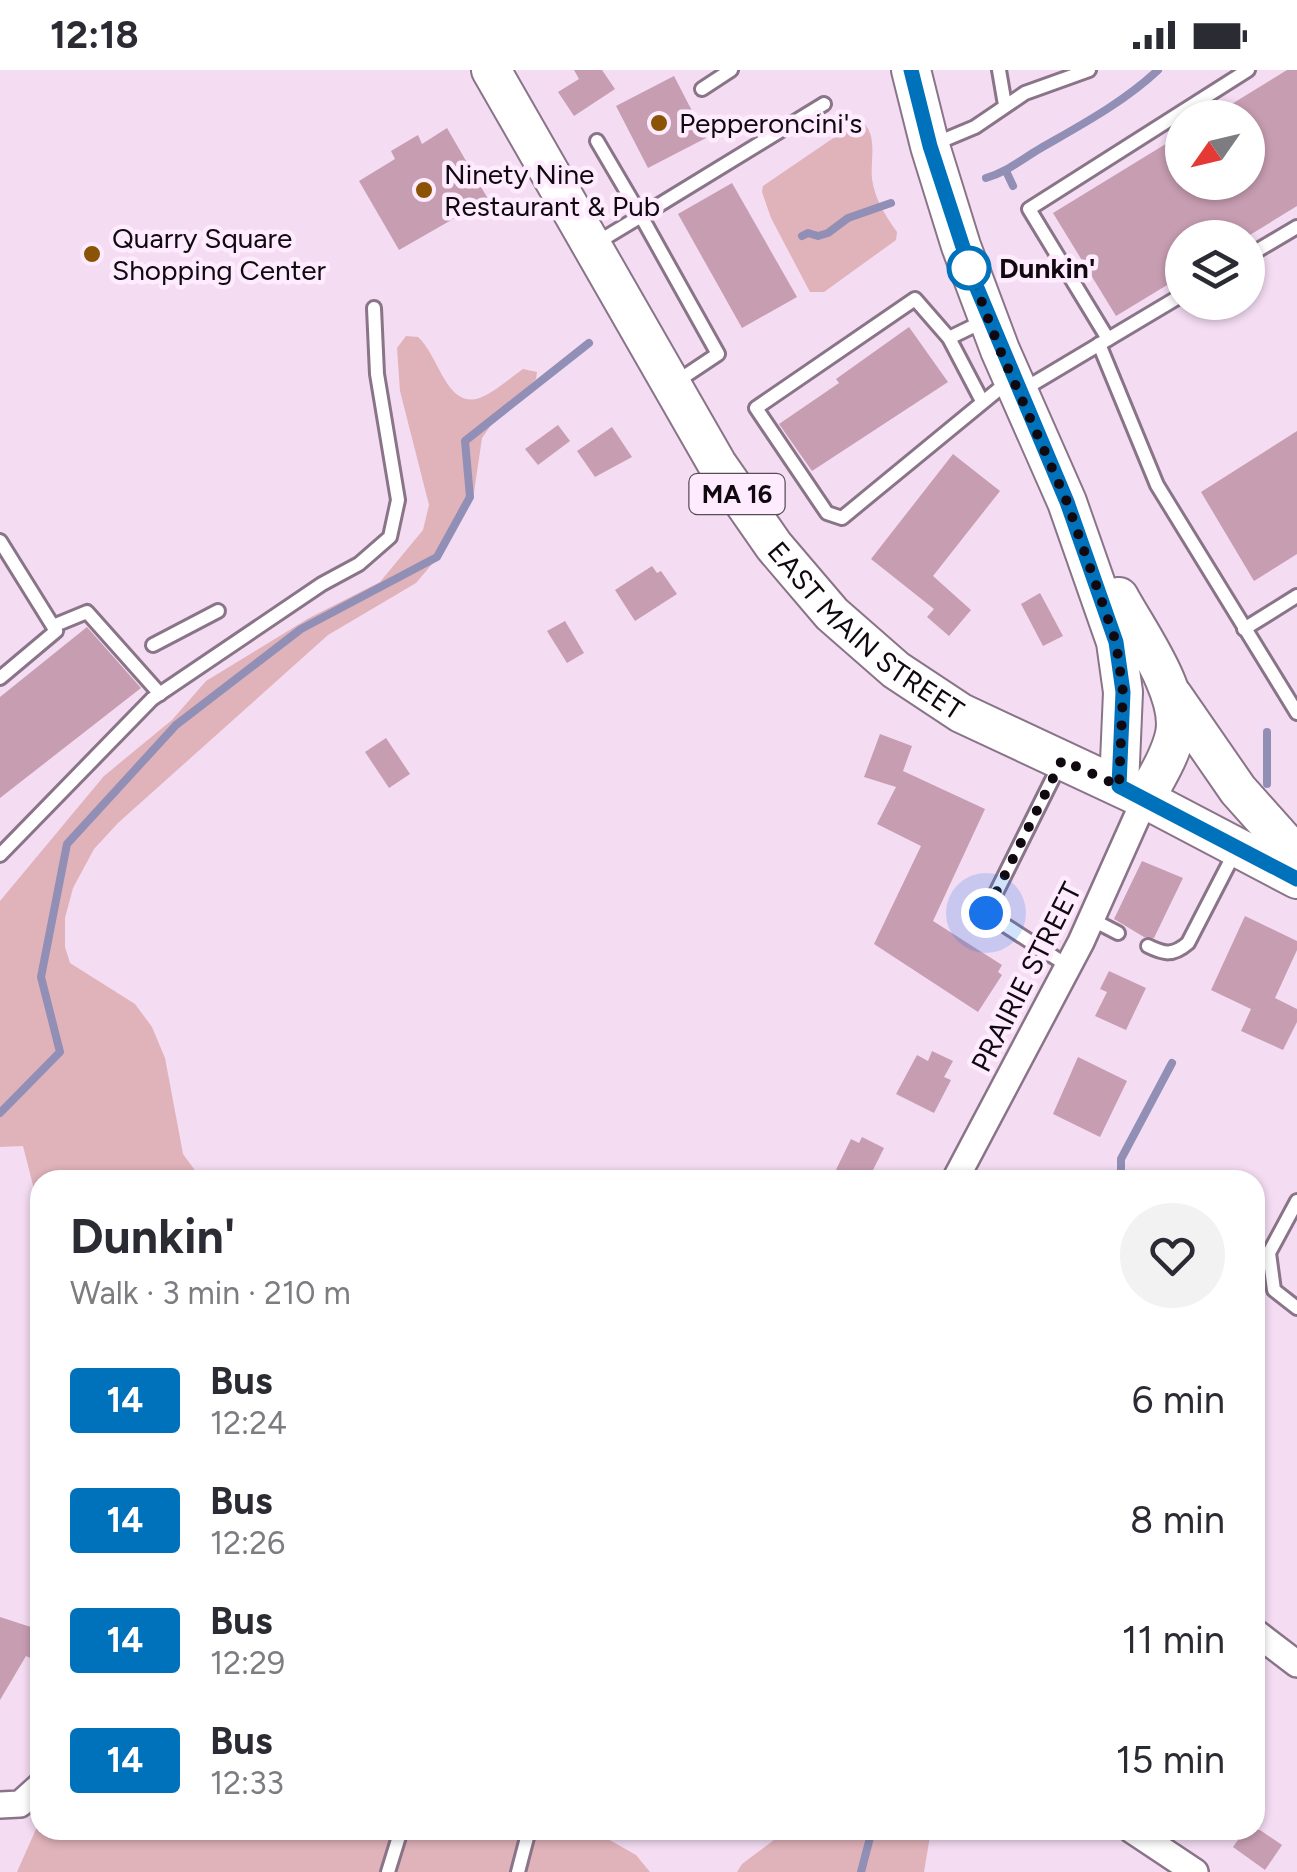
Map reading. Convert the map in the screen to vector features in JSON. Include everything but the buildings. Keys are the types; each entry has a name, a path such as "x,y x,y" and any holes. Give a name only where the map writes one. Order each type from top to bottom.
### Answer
{"main road":[{"name":"EAST MAIN STREET","path":"491,70 716,464 792,571 832,614 896,670 982,724 1132,792 1297,879"},
{"path":"911,70 930,146 988,319 1067,502 1160,673 1215,760 1297,856"},
{"path":"1067,502 1120,658 1132,792"},
{"path":"1132,792 1168,756 1175,731 1174,706 1160,673"}],"street":[{"name":"PRAIRIE STREET","path":"960,1170 1091,919 1132,792"},
{"path":"1265,1640 1297,1664"},
{"path":"1147,1840 1196,1872"}],"lane":[{"path":"702,90 732,70"},
{"path":"999,70 1004,105"},
{"path":"930,146 975,128 1025,93 1090,70"},
{"path":"1248,70 1029,208 1104,342 1157,485 1297,713"},
{"path":"592,246 824,104"},
{"path":"597,141 718,354 671,386"},
{"path":"1265,246 1297,227"},
{"path":"982,402 948,338 915,299 756,408 827,513 842,518 982,402 1104,342 1165,305"},
{"path":"0,855 160,694 358,564 390,537 398,500 378,374 374,308"},
{"path":"948,338 988,319"},
{"path":"0,541 56,631 0,678"},
{"path":"1244,630 1297,596"},
{"path":"53,626 88,612 160,694"},
{"path":"153,645 218,612"},
{"path":"1062,760 986,913 1068,966"},
{"path":"1148,946 1165,954 1178,952 1188,943 1238,847"},
{"path":"1091,919 1118,932"},
{"path":"1297,1201 1269,1254 1274,1290 1297,1308"},
{"path":"388,1872 397,1840"},
{"path":"518,1872 526,1840"}],"shaded area":[{"path":"863,123 872,141 873,187 897,232 896,240 824,292 810,292 771,218 763,186 848,128"},
{"path":"406,336 418,337 452,390 470,400 482,397 523,369 537,372 536,379 496,418 482,438 473,499 444,550 416,583 328,635 118,823 94,849 73,888 65,918 65,947 70,963 135,1004 152,1027 165,1058 183,1154 195,1170 30,1170 30,1174 23,1146 0,1147 0,901 104,776 172,720 206,681 309,618 380,582 423,530 429,505 400,391 397,348"},
{"path":"31,1840 610,1840 636,1855 650,1872 17,1872"},
{"path":"774,1840 929,1840 924,1872 737,1872"}],"waterway":[{"path":"986,178 1008,169 1102,112 1158,70"},
{"path":"1006,171 1013,186"},
{"path":"802,236 828,233 848,218 891,203"},
{"path":"0,1113 60,1052 41,977 67,844 176,725 301,629 437,557 470,497 465,441 589,343"},
{"path":"1267,732 1267,784"},
{"path":"1121,1170 1121,1159 1172,1063"},
{"path":"861,1872 869,1840"}],"bus line":[{"name":"14","path":"911,70 949,210 974,281 1067,502 1116,642 1123,692 1119,786 1297,879"}],"place":[{"name":"Pepperoncini's","path":"659,123"},
{"name":"Ninety Nine Restaurant & Pub","path":"424,190"},
{"name":"Quarry Square Shopping Center","path":"92,254"},
{"name":"Dunkin'","path":"969,268"}],"route":[{"path":"969,268 1000,350 1067,502 1116,642 1123,692 1119,786 1062,760 986,913"}]}
